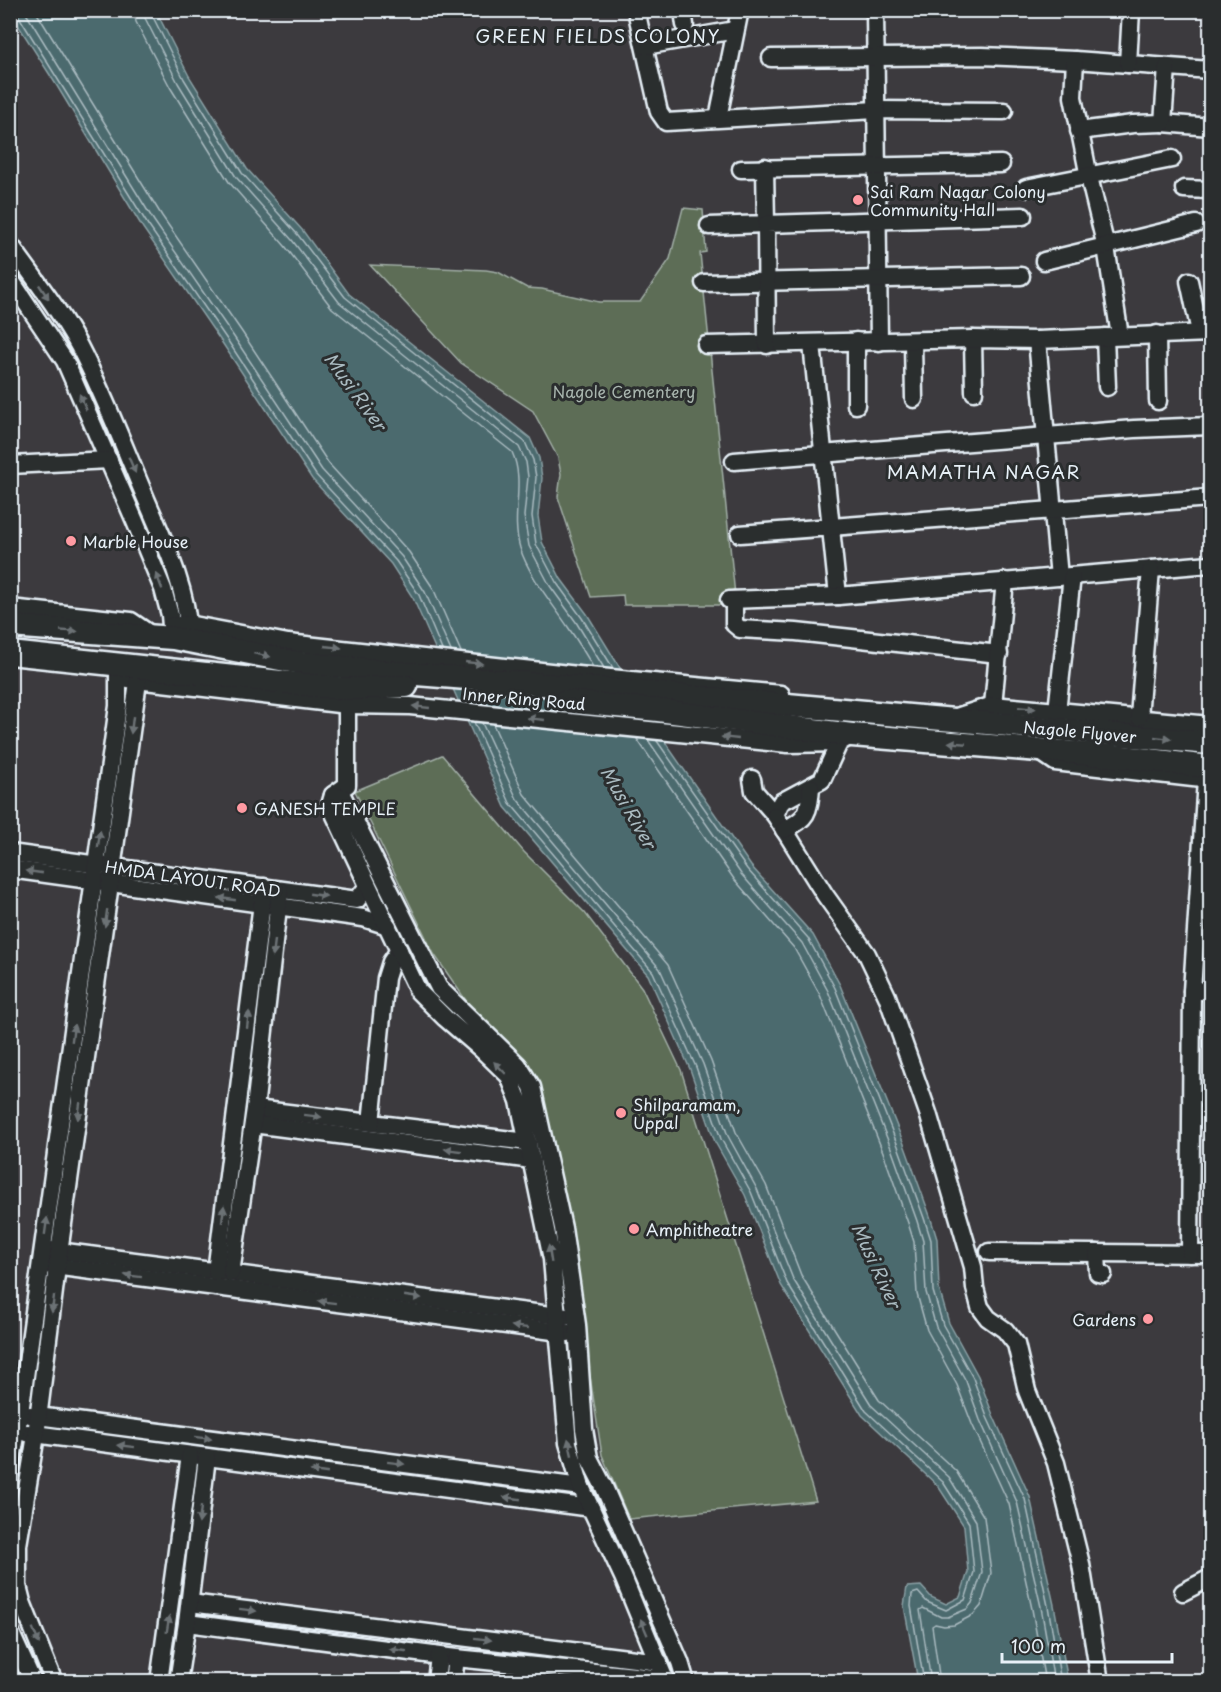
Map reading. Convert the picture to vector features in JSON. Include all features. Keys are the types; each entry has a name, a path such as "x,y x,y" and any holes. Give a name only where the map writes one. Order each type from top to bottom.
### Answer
{"highway":[{"name":"Inner Ring Road","path":"10,626 175,633 301,663 400,664 656,702 846,739 1037,750"},
{"name":"Inner Ring Road","path":"10,653 129,672 347,697 408,686 477,703 656,702 950,720"},
{"name":"Nagole Flyover","path":"950,720 1210,743"},
{"name":"Nagole Flyover","path":"1037,750 1209,776"}],"street":[{"path":"636,10 659,112 666,122 876,110 1004,111"},
{"path":"718,118 740,10"},
{"path":"875,10 879,342"},
{"path":"1128,64 1131,10"},
{"path":"645,46 735,30"},
{"path":"771,58 982,56 1210,70"},
{"path":"1075,60 1073,97 1106,247 1112,336 1107,387"},
{"path":"1163,123 1167,67"},
{"path":"1079,131 1133,124 1163,123 1210,127"},
{"path":"1026,188 1172,159"},
{"path":"741,169 1001,164"},
{"path":"765,167 767,345"},
{"path":"1184,189 1210,190"},
{"path":"709,226 1023,216"},
{"path":"1044,261 1196,224"},
{"path":"10,244 78,345 153,514 188,613 175,633"},
{"path":"704,283 1021,276"},
{"path":"10,279 61,354 109,460 163,589 175,633"},
{"path":"706,345 1037,339 1205,332 1189,281"},
{"path":"1157,334 1158,401"},
{"path":"972,339 974,392"},
{"path":"1037,339 1052,509 1066,577 1057,711"},
{"path":"856,341 856,405"},
{"path":"913,341 914,399"},
{"path":"813,344 838,596"},
{"path":"735,461 1134,429 1210,426"},
{"path":"10,465 109,460"},
{"path":"740,534 1210,498"},
{"path":"999,654 796,632 740,629 734,624 731,600 838,596 1210,564"},
{"path":"1139,717 1151,569"},
{"path":"993,705 1005,581"},
{"path":"10,608 131,621 175,633"},
{"path":"400,664 734,688 892,707 918,717"},
{"path":"54,1682 22,1602 18,1586 18,1545 36,1435 50,1258 95,872 118,706 129,672"},
{"path":"10,1471 50,1258 112,875 129,672"},
{"path":"187,1623 526,1665 582,1675 665,1680 624,1577 581,1487 568,1443 552,1259 519,1101 509,1076 418,991 330,805 333,795 347,785 347,697"},
{"path":"477,703 788,744 846,739"},
{"path":"950,720 993,705 1210,724"},
{"path":"779,822 781,802 822,780 846,739"},
{"path":"1190,1254 1192,991 1209,776"},
{"path":"752,779 754,790 779,822 867,954 887,996 934,1135 974,1267 975,1288 980,1307 988,1318 1005,1330 1016,1344 1027,1391 1056,1463 1081,1564 1100,1682"},
{"path":"779,822 801,822 809,809 811,787"},
{"path":"333,795 343,797 439,988 518,1065 532,1087 563,1228 577,1326 584,1429 589,1458 604,1487 680,1662 686,1682"},
{"name":"HMDA LAYOUT ROAD","path":"10,853 95,872"},
{"path":"10,869 95,872 271,897 388,926"},
{"name":"HMDA LAYOUT ROAD","path":"271,897 357,900 368,886"},
{"path":"224,1273 239,1094 271,897"},
{"path":"224,1273 255,1109 271,897"},
{"path":"370,1123 386,978 391,962 399,950"},
{"path":"435,1008 439,988"},
{"path":"1192,991 1210,992"},
{"path":"239,1094 255,1109 479,1153 532,1160"},
{"path":"255,1109 528,1142"},
{"path":"479,1153 483,1136"},
{"path":"989,1252 1210,1254"},
{"path":"1096,1253 1098,1273 1103,1274"},
{"path":"50,1258 224,1273 558,1324"},
{"path":"50,1258 577,1326"},
{"path":"20,1413 581,1487"},
{"path":"17,1431 591,1508"},
{"path":"159,1682 190,1455"},
{"path":"178,1682 190,1603 207,1457"},
{"path":"1184,1592 1210,1578"},
{"path":"190,1603 659,1662"},
{"path":"10,1631 33,1682"},
{"path":"497,1662 522,1644"},
{"path":"526,1665 551,1648"},
{"path":"569,1650 582,1675"},
{"path":"436,1682 448,1657"},
{"path":"448,1657 453,1682"}],"green space":[{"name":"Nagole Cementery","path":"683,208 703,210 706,252 700,253 736,605 624,605 623,595 591,597 558,497 561,474 558,458 533,411 461,363 370,265 486,270 498,272 527,288 542,289 599,302 640,302 670,259"},
{"name":"Shilparamam, Uppal","path":"442,755 524,852 585,913 642,988 681,1070 816,1501 629,1519 602,1455 555,1147 537,1078 467,1002 434,954 355,791"}],"water":[{"name":"Musi River","path":"11,10 156,11 189,76 247,169 303,231 349,294 530,438 539,458 542,478 538,516 542,542 561,579 587,614 669,748 751,866 813,935 840,985 904,1144 930,1216 937,1239 939,1289 949,1323 978,1376 1030,1497 1068,1681 918,1681 904,1606 907,1587 921,1586 931,1597 946,1604 960,1597 968,1572 964,1526 938,1486 862,1415 781,1285 745,1195 715,1142 690,1069 648,975 505,807 413,598 391,564 312,479 143,228 11,14"}],"place":[{"name":"Sai Ram Nagar Colony Community Hall","path":"858,200"},
{"name":"Marble House","path":"71,541"},
{"name":"GANESH TEMPLE","path":"242,808"},
{"name":"Shilparamam, Uppal","path":"621,1113"},
{"name":"Amphitheatre","path":"634,1229"},
{"name":"Gardens","path":"1148,1319"}],"district":[{"name":"GREEN FIELDS COLONY","path":"598,35"},
{"name":"MAMATHA NAGAR","path":"984,471"}]}
